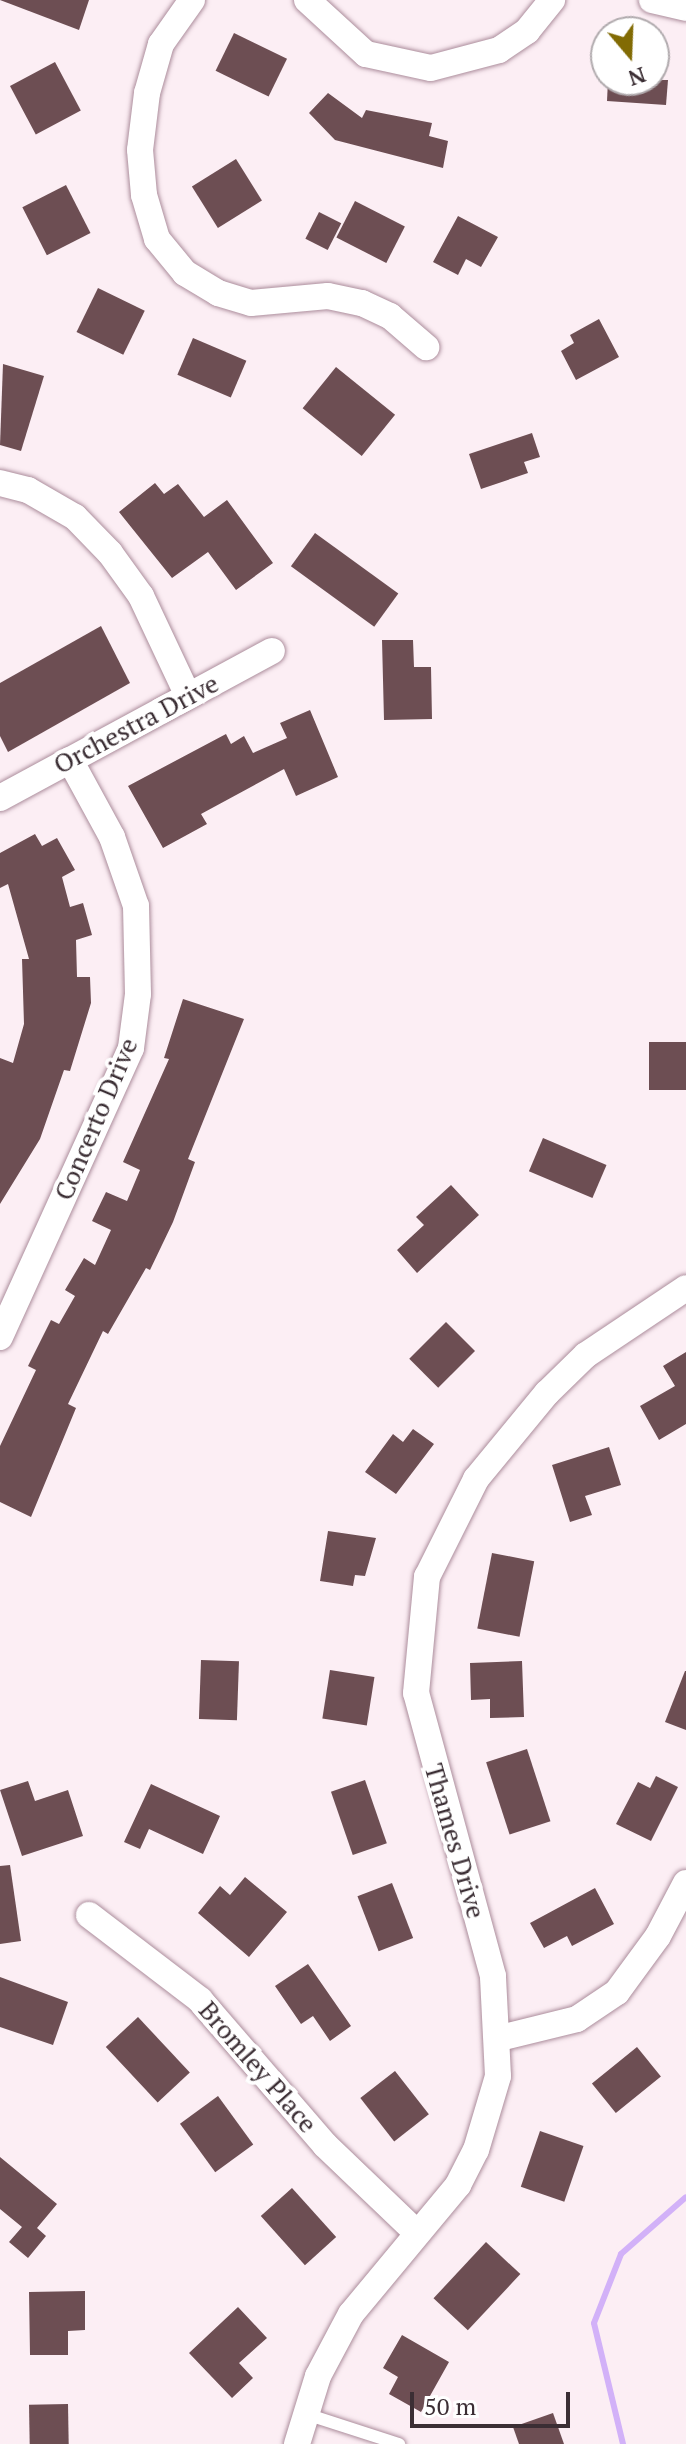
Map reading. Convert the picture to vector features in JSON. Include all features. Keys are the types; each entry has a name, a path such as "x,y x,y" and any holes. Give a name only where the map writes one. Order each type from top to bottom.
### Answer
{"street":[{"path":"192,0 161,44 147,93 140,150 144,195 157,239 185,273 218,293 251,303 328,296 362,303 390,316 426,347"},
{"path":"307,0 366,54 431,68 499,50 527,31 552,0"},
{"path":"652,0 686,8"},
{"path":"0,483 28,490 75,517 110,553 141,596 188,696"},
{"name":"Orchestra Drive","path":"0,798 272,651"},
{"name":"Concerto Drive","path":"0,1337 131,1048 138,994 136,906 112,837 70,760"},
{"name":"Thames Drive","path":"297,2444 306,2414 351,2314 458,2185 476,2150 498,2076 500,2038 493,1976 416,1693 427,1577 476,1479 547,1393 586,1355 686,1288"},
{"path":"500,2038 577,2019 617,1992 658,1936 686,1883"},
{"name":"Bromley Place","path":"89,1915 200,2000 325,2145 416,2232"}],"lane":[{"path":"306,2414 399,2444"}],"building":[{"path":"0,0 89,0 79,30"},
{"path":"234,33 287,59 269,97 216,71"},
{"path":"55,62 81,111 36,135 10,86"},
{"path":"328,93 362,118 366,110 432,123 429,136 448,141 443,168 335,140 309,113"},
{"path":"607,96 667,96 666,105 607,101"},
{"path":"236,159 262,201 218,228 192,187"},
{"path":"66,185 91,233 47,255 22,207"},
{"path":"355,201 405,226 386,263 336,238"},
{"path":"319,212 341,223 328,250 305,239"},
{"path":"458,216 498,237 481,267 466,259 458,275 433,262"},
{"path":"98,288 145,311 123,355 77,332"},
{"path":"599,319 619,357 576,380 561,351 574,343 570,335"},
{"path":"193,338 246,361 231,397 177,375"},
{"path":"3,364 44,376 21,451 0,445"},
{"path":"336,367 395,415 362,456 303,408"},
{"path":"532,433 540,457 524,462 528,473 481,489 469,454"},
{"path":"155,483 164,494 178,484 204,517 227,500 273,563 236,590 208,552 172,578 119,512"},
{"path":"315,533 398,594 374,627 291,566"},
{"path":"101,626 130,683 8,752 0,736 0,683"},
{"path":"382,640 413,640 414,667 431,667 432,719 384,720"},
{"path":"310,710 338,777 296,796 284,769 201,814 207,824 163,848 128,786 226,734 231,744 244,736 253,753 287,738 280,723"},
{"path":"35,834 42,846 57,838 75,870 62,877 70,907 83,903 92,935 76,940 77,977 90,977 91,1003 70,1071 64,1070 40,1139 0,1204 0,1058 13,1063 24,1024 22,959 29,959 8,884 0,888 0,853"},
{"path":"183,999 244,1019 188,1159 195,1162 173,1222 150,1270 146,1268 108,1334 103,1331 68,1404 76,1408 31,1517 0,1502 0,1446 36,1370 28,1366 51,1320 59,1324 75,1296 65,1290 84,1258 95,1265 111,1230 92,1221 106,1192 127,1201 140,1170 123,1162 169,1059 164,1058"},
{"path":"649,1042 686,1042 686,1090 649,1090"},
{"path":"543,1138 607,1165 592,1198 529,1171"},
{"path":"451,1185 479,1215 417,1273 397,1250 424,1225 416,1217"},
{"path":"446,1322 475,1351 438,1388 409,1359"},
{"path":"686,1352 686,1424 659,1440 640,1406 675,1386 663,1366"},
{"path":"413,1429 434,1444 396,1494 365,1472 393,1434 403,1442"},
{"path":"609,1447 621,1485 585,1496 592,1515 570,1522 552,1465"},
{"path":"328,1531 376,1538 365,1576 355,1575 353,1586 320,1581"},
{"path":"492,1553 534,1561 520,1637 477,1629"},
{"path":"201,1660 239,1661 237,1720 199,1719"},
{"path":"522,1661 524,1717 490,1718 490,1699 471,1700 470,1663"},
{"path":"330,1670 374,1677 367,1725 322,1718"},
{"path":"686,1671 686,1730 665,1722"},
{"path":"527,1749 550,1821 510,1835 486,1762"},
{"path":"656,1776 678,1787 651,1841 616,1824 638,1782 650,1788"},
{"path":"365,1780 387,1843 353,1855 331,1792"},
{"path":"28,1781 35,1801 68,1790 83,1836 22,1856 0,1790"},
{"path":"151,1784 220,1816 203,1854 149,1829 140,1849 124,1842"},
{"path":"10,1865 21,1941 0,1944 0,1866"},
{"path":"245,1877 287,1912 249,1957 198,1913 220,1886 230,1895"},
{"path":"392,1883 413,1938 379,1951 357,1896"},
{"path":"595,1888 614,1924 572,1946 567,1936 544,1948 530,1923"},
{"path":"308,1964 351,2026 330,2041 313,2016 301,2024 275,1986"},
{"path":"0,1977 68,2002 53,2045 0,2027"},
{"path":"138,2017 190,2073 158,2103 106,2047"},
{"path":"637,2047 661,2077 616,2113 592,2084"},
{"path":"395,2071 429,2114 394,2141 360,2098"},
{"path":"218,2096 253,2145 215,2172 180,2124"},
{"path":"540,2131 583,2146 564,2202 521,2187"},
{"path":"0,2157 57,2204 37,2228 46,2236 28,2258 9,2242 22,2227 0,2209"},
{"path":"292,2188 336,2237 305,2265 261,2216"},
{"path":"486,2242 520,2274 468,2330 433,2298"},
{"path":"85,2291 85,2330 68,2331 68,2355 30,2355 29,2292"},
{"path":"238,2307 267,2338 239,2363 253,2378 232,2398 189,2353"},
{"path":"402,2335 449,2362 421,2412 389,2394 398,2377 383,2368"},
{"path":"68,2404 69,2444 30,2444 29,2405"},
{"path":"553,2413 564,2444 519,2444 513,2427"}],"waterway":[{"path":"623,2444 594,2323 621,2254 686,2197"}]}
